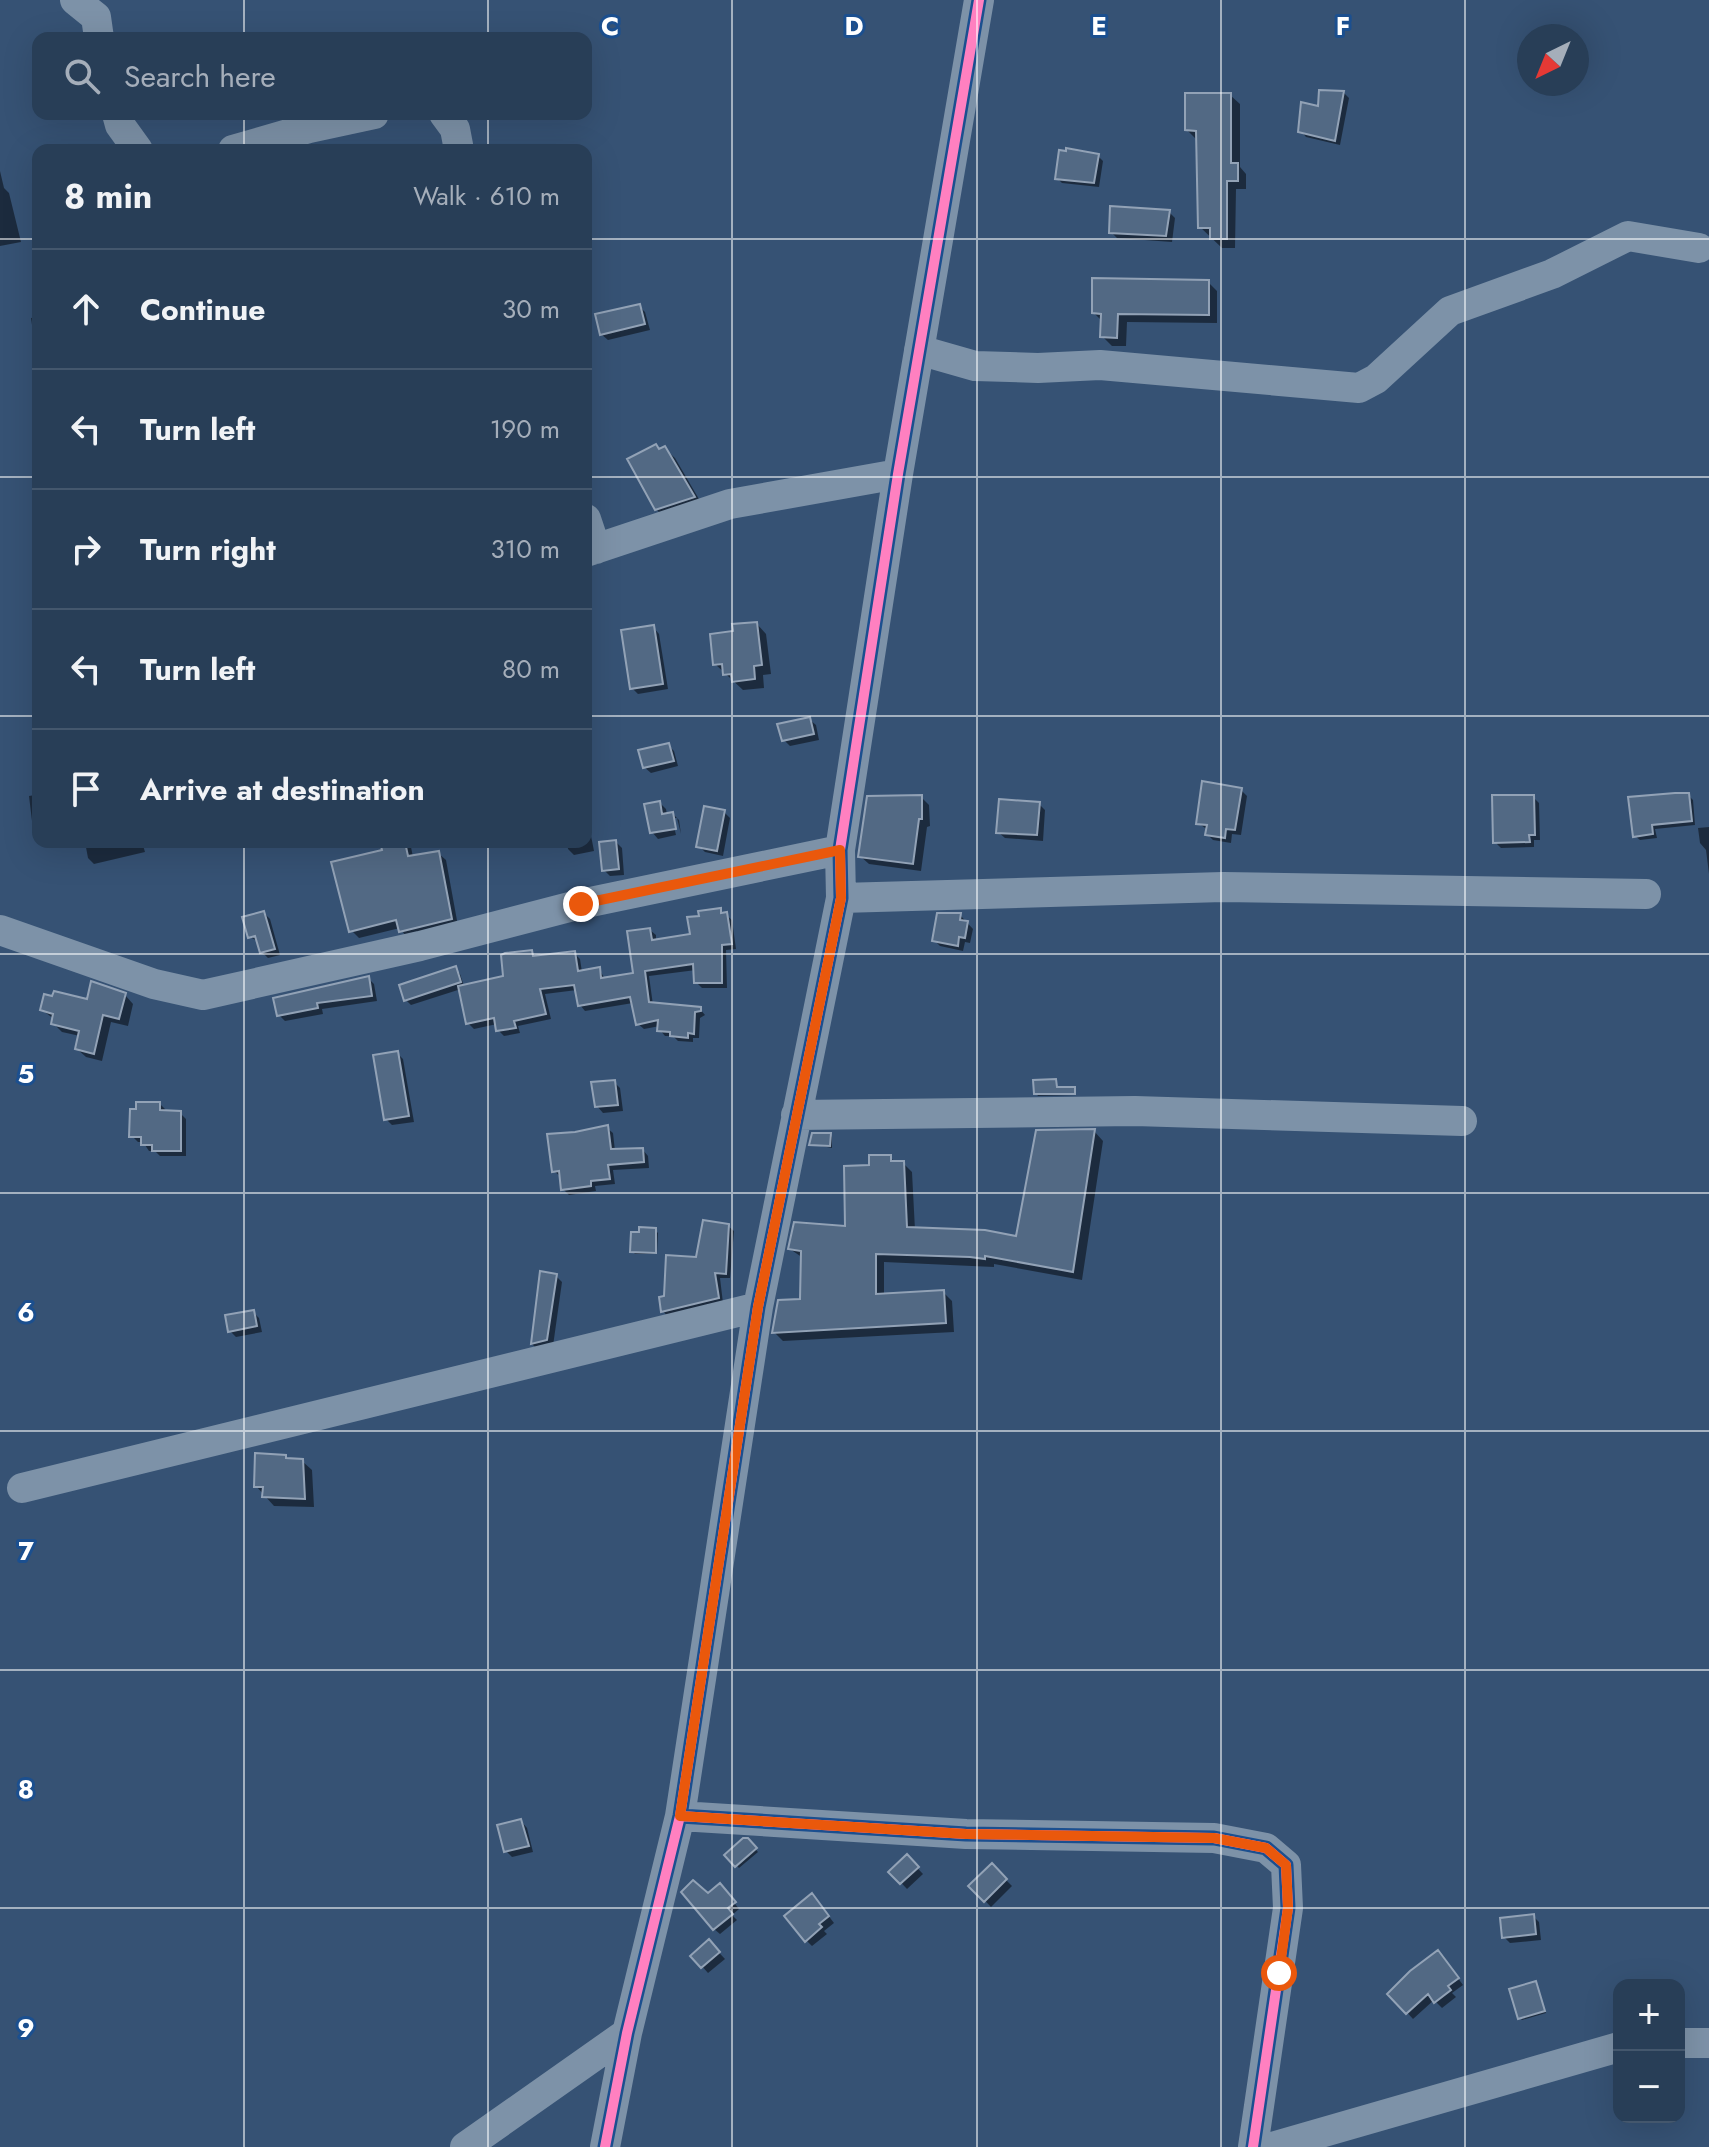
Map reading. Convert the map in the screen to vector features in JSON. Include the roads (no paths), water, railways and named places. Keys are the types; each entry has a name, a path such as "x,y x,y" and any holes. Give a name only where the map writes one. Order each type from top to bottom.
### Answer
{"street":[{"path":"75,0 96,17 98,32"},
{"path":"605,2147 627,2033 680,1816 758,1307 841,898 840,850 898,474 979,0"},
{"path":"119,120 134,144"},
{"path":"254,144 346,120"},
{"path":"448,120 455,129 458,144"},
{"path":"919,350 975,366 1038,368 1100,365 1359,388 1376,379 1450,311 1552,274 1628,236 1699,248"},
{"path":"592,550 730,504 898,474"},
{"path":"0,930 154,984 203,995 420,946 581,904 840,850"},
{"path":"841,898 1223,887 1646,894"},
{"path":"796,1115 1135,1111 1462,1121"},
{"path":"22,1488 758,1307"},
{"path":"680,1816 966,1834 1214,1838 1266,1848 1286,1865 1288,1908 1253,2147"},
{"path":"465,2147 627,2033"},
{"path":"1685,2043 1709,2043"},
{"path":"1272,2147 1613,2049"}]}
